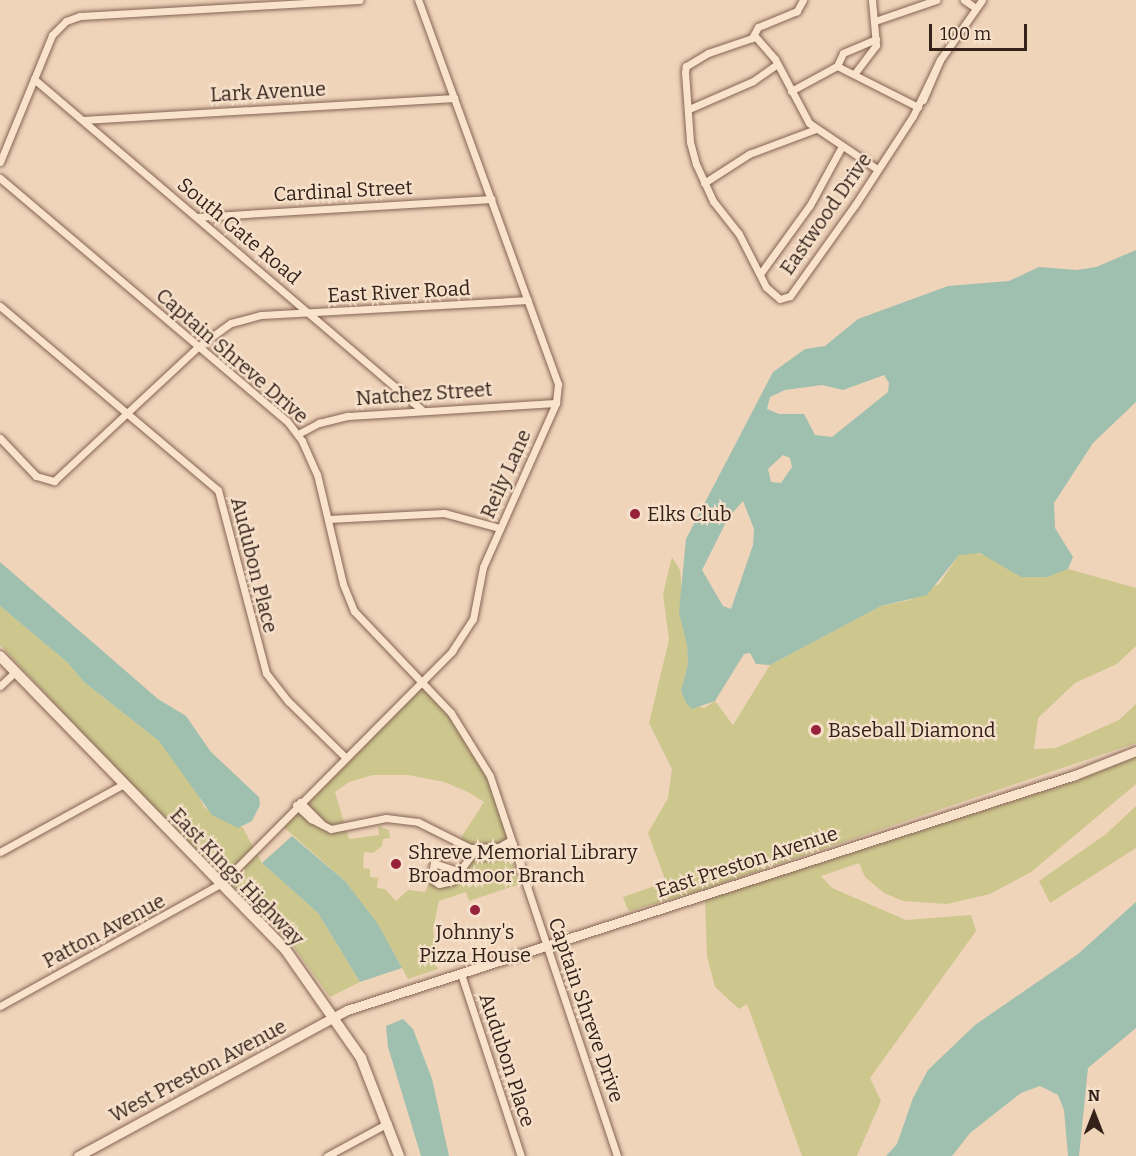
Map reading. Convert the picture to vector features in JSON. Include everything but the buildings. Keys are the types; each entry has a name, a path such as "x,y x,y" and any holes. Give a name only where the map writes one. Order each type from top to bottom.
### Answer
{"main road":[{"name":"East Kings Highway","path":"0,656 122,785 222,883 285,949 334,1016 364,1064 399,1156"}],"street":[{"path":"0,162 52,35 75,18 250,3 360,0"},
{"name":"Reily Lane","path":"222,883 420,680 452,651 467,631 483,567 555,403 556,375 418,0"},
{"name":"Eastwood Drive","path":"803,0 797,11 758,27 754,34 686,66 690,142 704,183 770,293 780,298 789,297 877,169 931,88 940,60 982,0"},
{"path":"855,74 875,48 872,0"},
{"path":"875,21 936,0"},
{"path":"964,0 976,8"},
{"path":"754,34 777,64 804,117 816,129 877,169"},
{"path":"791,91 837,66 843,53 876,39"},
{"path":"689,109 753,81 777,64"},
{"path":"837,66 918,107"},
{"name":"South Gate Road","path":"34,79 422,410"},
{"name":"Lark Avenue","path":"83,120 454,98"},
{"path":"704,183 749,154 816,129"},
{"path":"760,274 810,205 842,146"},
{"name":"Captain Shreve Drive","path":"0,177 199,346 298,434 313,463 354,611 451,712 478,752 500,800 511,840 617,1156"},
{"name":"Cardinal Street","path":"197,217 491,199"},
{"name":"East River Road","path":"0,438 36,476 54,481 217,330 246,318 528,300"},
{"name":"Audubon Place","path":"0,306 220,493 266,674 288,701 345,757"},
{"name":"Natchez Street","path":"298,434 335,418 422,410 555,403"},
{"path":"327,519 444,513 500,528"},
{"path":"0,686 15,672"},
{"name":"East Preston Avenue","path":"334,1016 1075,775 1136,751"},
{"path":"0,852 122,785"},
{"path":"298,804 331,829 386,818 418,822 472,850 492,856 514,849"},
{"path":"472,850 500,847 511,840"},
{"path":"458,871 472,850"},
{"name":"Patton Avenue","path":"0,1006 222,883"},
{"name":"Audubon Place","path":"461,974 521,1156"},
{"name":"West Preston Avenue","path":"78,1156 334,1016"},
{"path":"327,1156 388,1123"}],"shaded area":[{"path":"1136,250 1136,402 1093,443 1054,503 1055,528 1073,557 1068,569 1047,577 1021,577 980,553 959,555 927,595 881,606 770,665 756,664 750,653 744,654 715,701 692,709 686,703 681,691 688,664 687,645 679,612 686,539 773,372 805,349 825,346 858,319 948,286 1009,281 1039,267 1077,270 1096,267","holes":["884,375 889,383 888,392 832,437 815,435 804,414 779,414 767,409 770,397 785,390 822,385 843,390","783,455 790,458 792,467 781,483 771,482 768,469","743,501 754,529 753,545 731,609 723,606 702,570 728,518"]},
{"path":"971,551 989,557 1021,577 1068,569 1136,588 1136,646 1117,664 1075,683 1038,718 1034,749 1056,748 1119,720 1136,704 1136,743 702,890 630,911 623,897 666,882 648,833 668,798 672,769 649,723 669,640 663,594 672,557 680,570 687,646 688,664 681,691 686,703 704,708 715,701 733,725 770,665 881,606 910,600 939,584 959,555"},
{"path":"0,562 158,699 186,716 211,752 259,797 260,805 252,821 238,828 212,815 159,741 84,682 67,662 0,606"},
{"path":"0,606 67,662 84,682 159,741 188,777 205,808 243,828 262,863 318,913 360,982 330,997 293,946 129,782 0,645"},
{"path":"420,680 464,730 506,818 506,842 483,850 462,843 462,836 484,802 468,792 444,782 408,775 373,775 349,782 335,792 349,839 379,835 378,826 389,830 390,838 383,839 382,846 373,853 364,852 363,868 370,869 370,877 378,878 377,888 385,889 396,901 408,890 425,892 431,879 447,884 474,852 478,855 509,851 520,884 469,901 466,892 439,901 433,929 438,969 408,979 379,926 345,881 279,823"},
{"path":"1136,757 1136,784 1031,872 990,894 947,904 903,901 884,893 865,877 859,863 821,876 832,888 906,920 971,915 976,931 870,1078 881,1101 857,1156 802,1156 747,1004 739,1009 715,987 707,956 705,900 1073,782"},
{"path":"1136,806 1136,848 1050,903 1039,881 1106,834"},
{"path":"292,836 345,881 378,924 402,968 360,982 318,913 262,863"},
{"path":"1136,902 1136,1028 1088,1068 1079,1156 1068,1156 1064,1110 1058,1095 1040,1086 1021,1093 970,1133 952,1156 886,1156 897,1144 913,1098 928,1070 975,1025 1078,954"},
{"path":"403,1019 413,1029 432,1079 449,1156 421,1156 388,1047 386,1026"}],"place":[{"name":"Elks Club","path":"635,514"},
{"name":"Baseball Diamond","path":"816,730"},
{"name":"Shreve Memorial Library Broadmoor Branch","path":"396,864"},
{"name":"Johnny's Pizza House","path":"475,910"}]}
